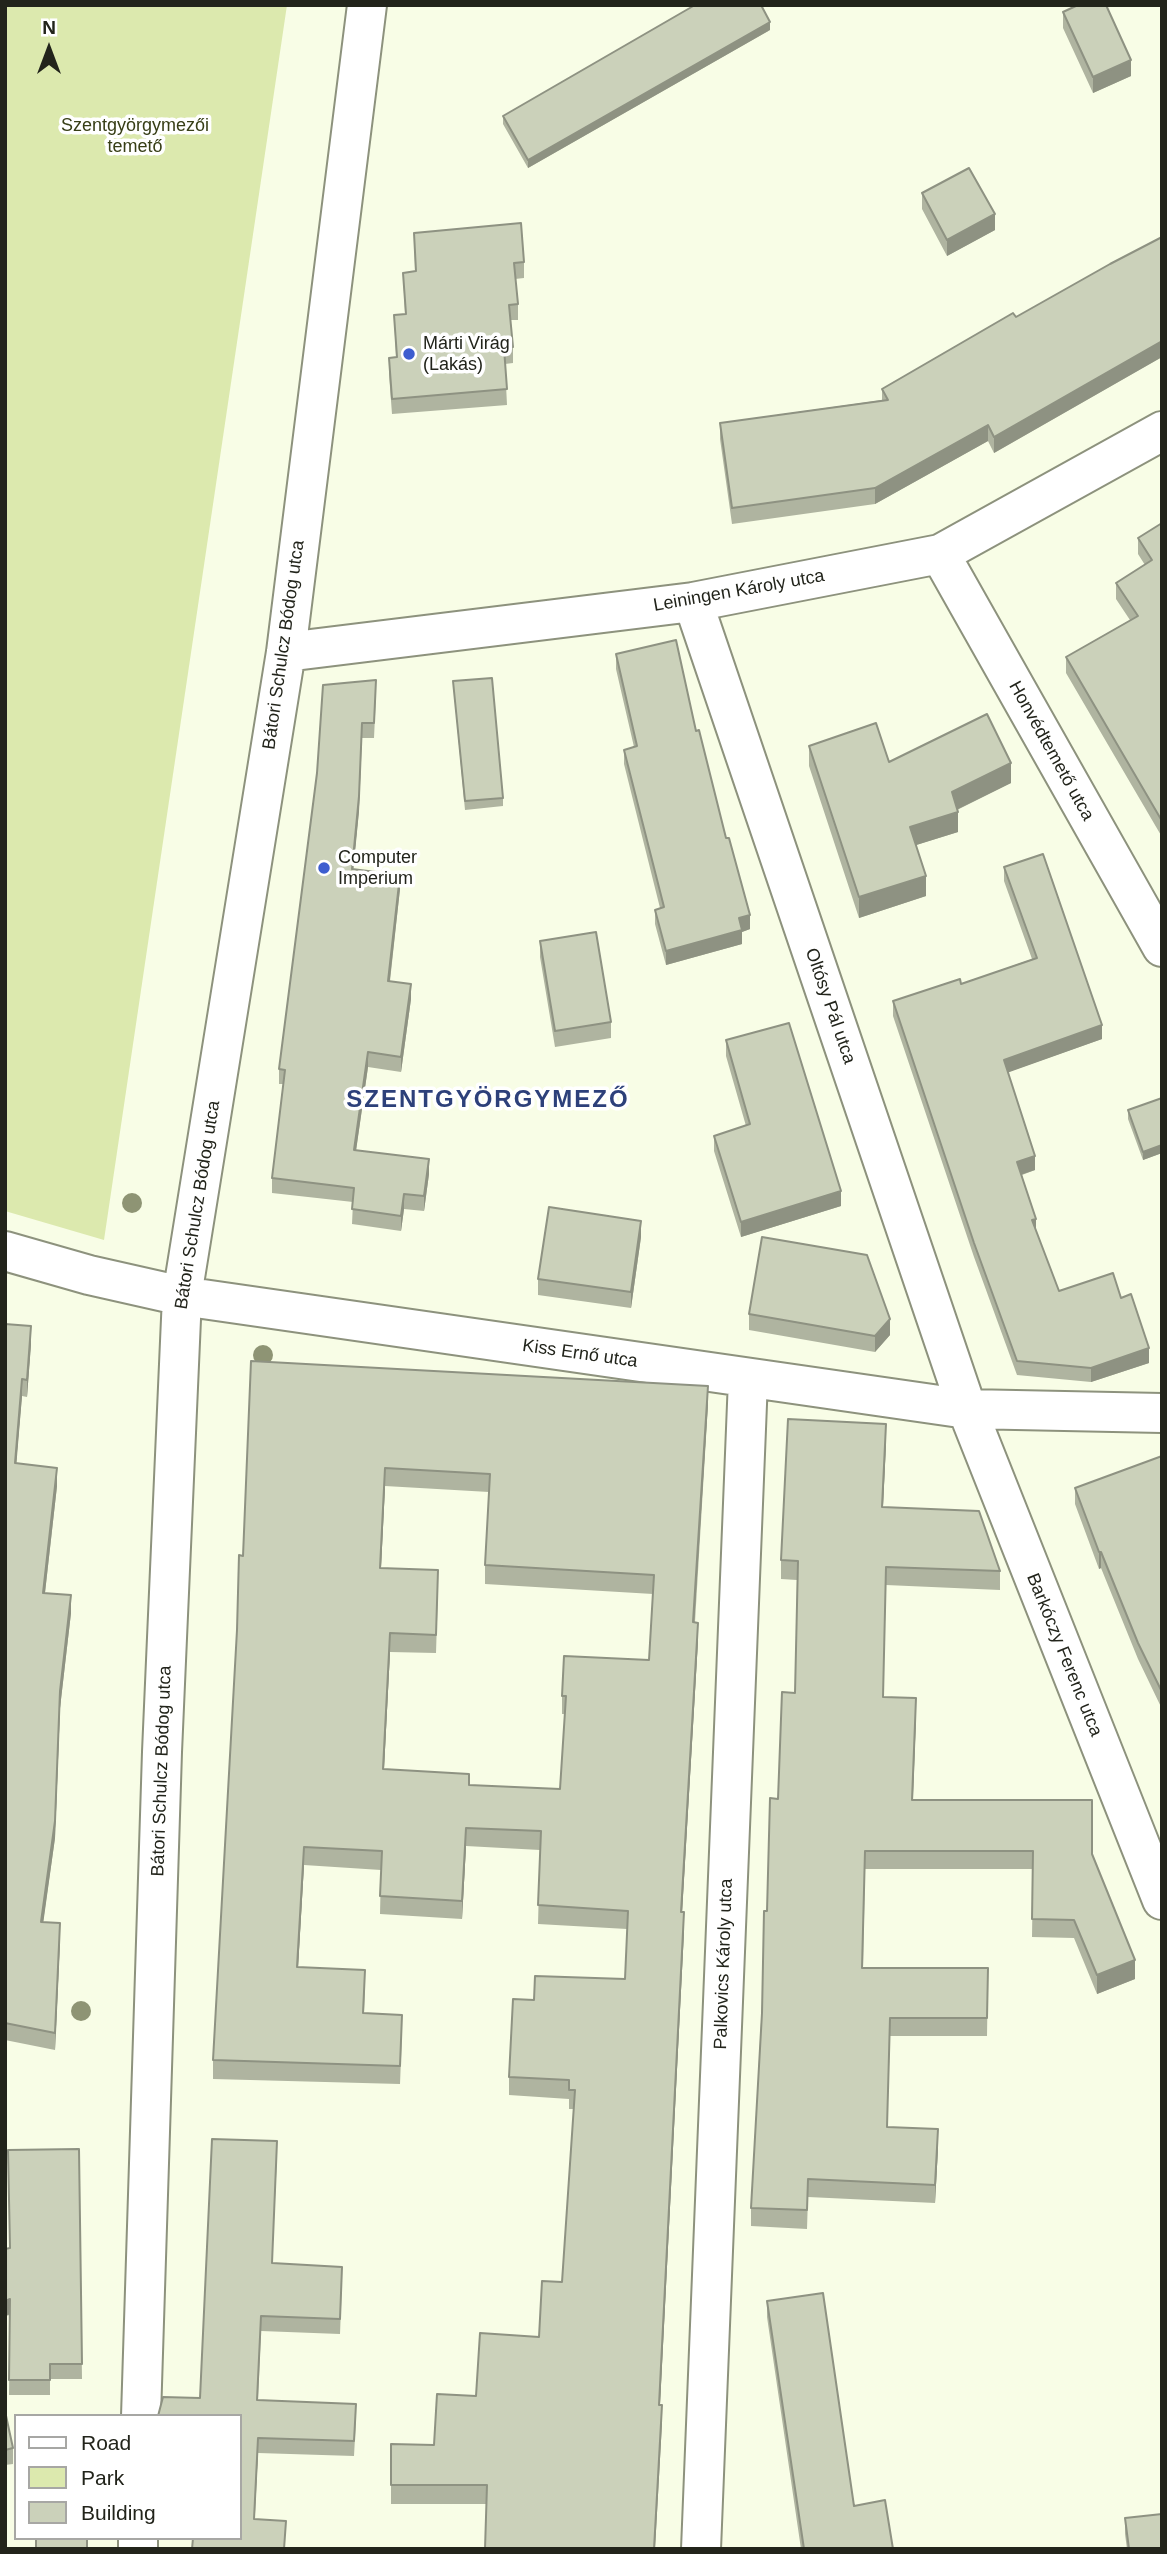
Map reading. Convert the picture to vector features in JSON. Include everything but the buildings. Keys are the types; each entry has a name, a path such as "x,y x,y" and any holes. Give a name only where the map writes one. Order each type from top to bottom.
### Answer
{"street":[{"name":"Bátori Schulcz Bódog utca","path":"141,2414 162,1752 181,1296 286,652 367,5"},
{"name":"Leiningen Károly utca","path":"286,652 693,602 940,554 1162,431"},
{"name":"Honvédtemető utca","path":"940,554 1162,947"},
{"name":"Oltósy Pál utca","path":"693,602 967,1409"},
{"name":"Kiss Ernő utca","path":"5,1251 89,1275 181,1296 748,1379 967,1409 1162,1413"},
{"name":"Palkovics Károly utca","path":"701,2549 748,1379"},
{"name":"Barkóczy Ferenc utca","path":"967,1409 1162,1900"}],"green space":[{"name":"Szentgyörgymezői temető","path":"5,5 287,5 104,1240 5,1211"}],"place":[{"name":"Márti Virág (Lakás)","path":"409,354"},
{"name":"Computer Imperium","path":"324,868"}],"district":[{"name":"SZENTGYÖRGYMEZŐ","path":"488,1100"}]}
